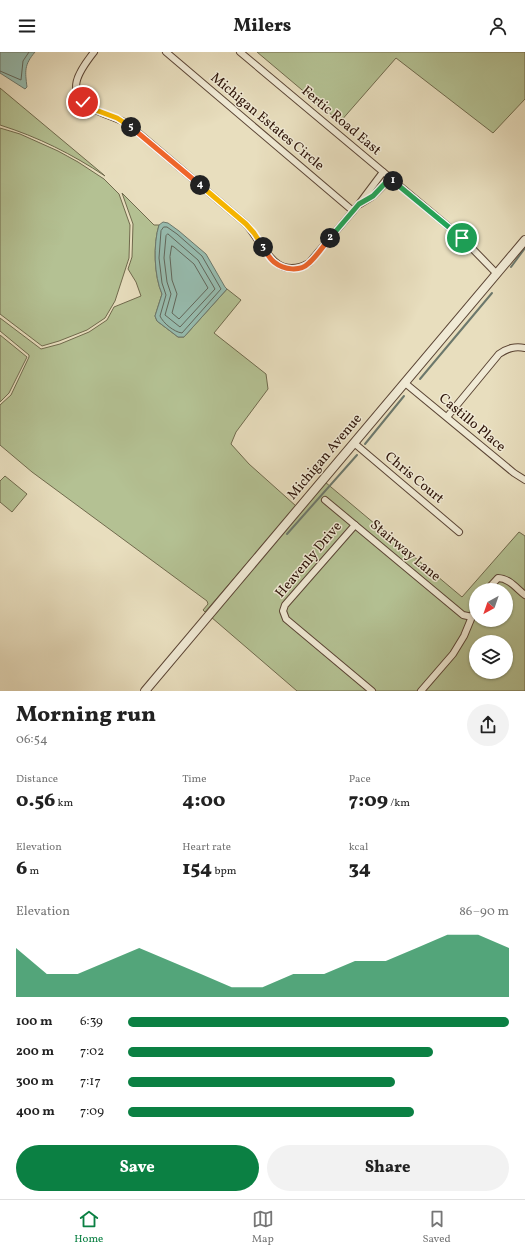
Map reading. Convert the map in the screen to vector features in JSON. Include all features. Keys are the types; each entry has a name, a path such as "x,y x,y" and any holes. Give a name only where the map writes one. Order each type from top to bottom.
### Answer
{"street":[{"path":"94,52 81,68 76,80 77,91 83,102 93,109 117,118 134,129 246,224 273,261 282,267 299,268 309,263 359,204 383,172"},
{"name":"Michigan Estates Circle","path":"166,52 353,211"},
{"name":"Fertic Road East","path":"240,52 462,238 497,274"},
{"path":"359,204 373,196 390,178"},
{"name":"Michigan Avenue","path":"145,691 525,240"},
{"path":"447,417 499,354 504,350 514,347 525,348"},
{"name":"Castillo Place","path":"405,383 514,473 525,480"},
{"name":"Chris Court","path":"354,443 459,532"},
{"name":"Stairway Lane","path":"325,500 463,615 469,616"},
{"name":"Heavenly Drive","path":"355,524 285,605 283,612 286,618 372,691"},
{"path":"493,583 498,578 502,578 511,583"},
{"path":"513,584 525,595"},
{"path":"421,691 453,654 469,624"}],"green space":[{"path":"257,52 525,52 525,99 493,133 396,58 340,122"},
{"path":"0,88 105,176 80,160 54,147 28,135 0,125"},
{"path":"0,128 20,134 58,151 104,179 119,194 130,225 129,258 115,301 105,318 87,330 42,346 0,314"},
{"path":"122,193 154,225 159,225 155,260 157,278 162,294 155,316 157,321 178,337 184,337 227,289 241,300 214,333 266,374 268,389 236,432 231,444 249,464 296,506 205,612 203,610 208,604 207,601 32,472 0,445 0,405 11,395 29,355 0,331 0,318 41,349 60,344 89,332 107,320 114,307 141,296 136,282 128,269 132,257 133,224"},
{"path":"0,335 27,357 9,393 0,402"},
{"path":"5,476 27,494 12,512 0,502 0,481"},
{"path":"325,482 462,597 469,589 469,627 513,627 513,583 474,583 519,532 525,536 525,691 297,691 211,617"}],"water":[{"path":"0,52 35,52 26,68 27,87 25,89 0,73"},
{"path":"163,222 168,223 179,231 206,254 227,289 184,337 178,337 157,321 155,316 162,294 157,278 155,250 159,225"}],"waterway":[{"path":"511,267 525,248"},
{"path":"420,379 492,293"},
{"path":"365,444 404,396"},
{"path":"287,534 357,455"}],"route":[{"path":"83,102 93,109 128,124 246,224 254,233 267,254 273,261 282,267 299,268 309,263 359,204 373,196 390,178 462,238"}]}
